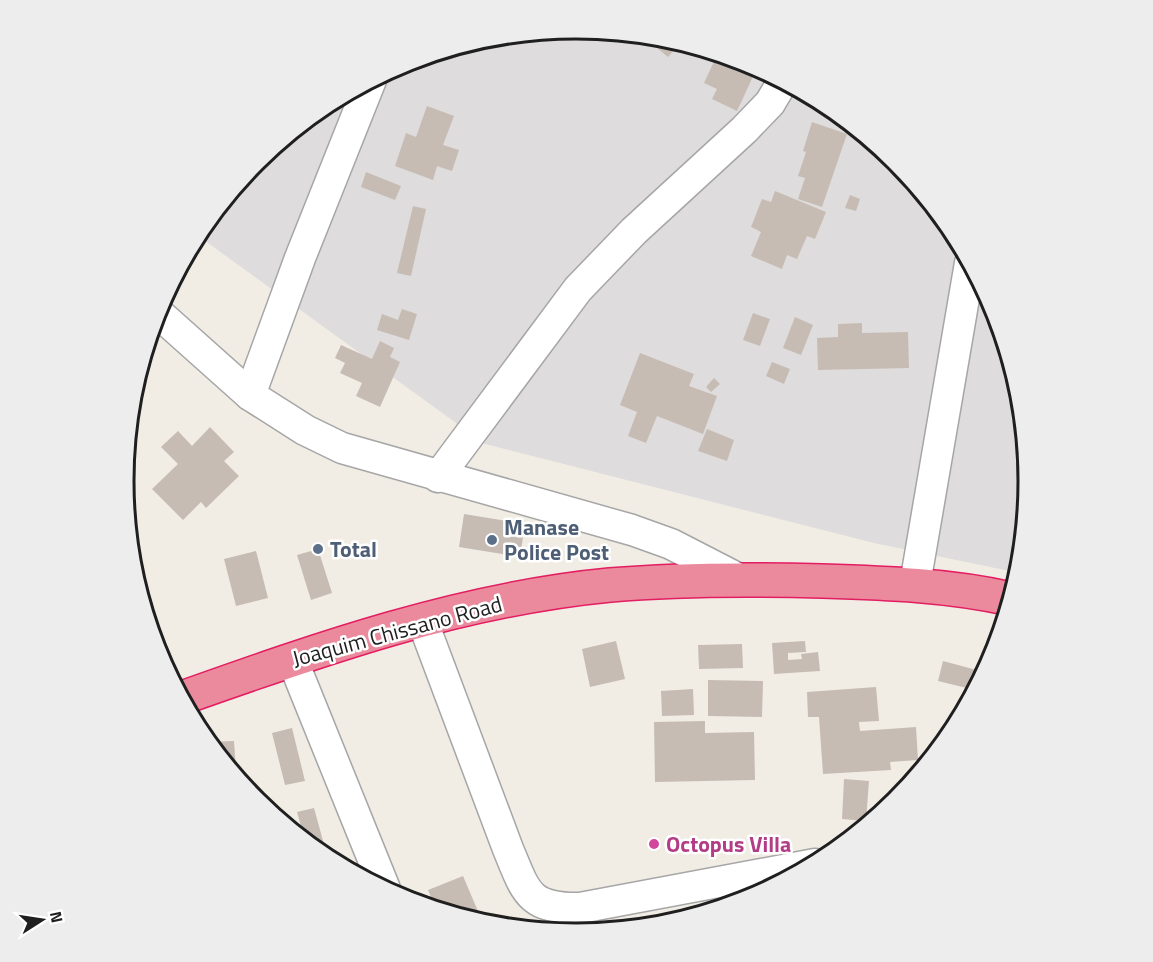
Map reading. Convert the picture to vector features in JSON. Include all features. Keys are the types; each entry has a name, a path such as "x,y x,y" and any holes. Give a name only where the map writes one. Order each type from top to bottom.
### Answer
{"highway":[{"name":"Joaquim Chissano Road","path":"190,695 292,659 422,620 508,601 609,585 737,578 915,584 1002,597"}],"street":[{"path":"438,477 578,289 634,231 744,130 770,103 779,88"},
{"path":"250,395 300,258 366,93"},
{"path":"915,584 968,276"},
{"path":"165,319 250,395 304,430 342,448 632,530 671,544 737,578"},
{"path":"422,620 513,860 522,882 534,899 557,908 580,908 787,869"},
{"path":"292,659 380,876"}],"shaded area":[{"path":"548,40 605,40 663,47 719,62 746,73 798,98 822,113 846,130 889,168 944,235 985,312 1010,395 1018,452 1018,510 1010,567 1009,571 874,543 485,444 205,241 226,212 264,168 307,130 356,98 407,73 434,62 490,47"}],"building":[{"path":"658,46 674,50 668,57 657,48"},
{"path":"714,61 753,76 737,111 712,99 717,89 704,83"},
{"path":"427,106 454,116 443,145 459,150 452,171 437,166 433,180 395,166 406,133 416,137"},
{"path":"812,122 847,134 822,207 798,199 805,178 798,176"},
{"path":"366,172 401,186 395,200 361,187"},
{"path":"775,191 826,212 815,239 807,236 797,259 787,255 782,269 751,256 761,232 751,227 762,199 771,202"},
{"path":"850,195 860,199 856,211 845,208"},
{"path":"413,206 426,209 411,276 397,273"},
{"path":"402,309 417,314 409,340 377,330 382,314 398,320"},
{"path":"753,313 770,319 760,346 743,340"},
{"path":"795,317 813,325 801,355 783,348"},
{"path":"862,323 862,333 908,332 909,368 818,370 817,338 838,337 838,324"},
{"path":"380,341 394,348 390,357 400,362 380,407 356,396 362,383 340,373 345,363 335,358 341,345 372,359"},
{"path":"640,353 694,374 689,386 717,396 703,434 657,416 646,443 628,436 637,412 620,405"},
{"path":"772,362 790,369 784,384 766,376"},
{"path":"714,378 720,384 711,392 706,387"},
{"path":"210,427 234,452 224,461 239,476 206,508 201,502 183,520 152,489 178,464 161,447 178,431 192,446"},
{"path":"707,429 734,440 727,461 698,451"},
{"path":"464,514 525,524 520,557 459,547"},
{"path":"318,549 332,593 311,600 297,555"},
{"path":"256,551 268,598 236,606 224,559"},
{"path":"616,641 625,679 590,687 582,649"},
{"path":"805,641 806,652 788,653 788,660 802,659 801,654 818,652 820,671 774,674 772,643"},
{"path":"742,644 743,668 699,669 698,645"},
{"path":"943,661 976,670 967,688 938,681"},
{"path":"708,680 763,681 762,717 708,716"},
{"path":"876,687 879,721 859,722 860,731 916,727 918,760 890,762 891,770 823,774 819,717 808,717 807,692"},
{"path":"693,689 694,715 662,716 661,691"},
{"path":"705,721 705,733 754,732 755,780 655,782 654,722"},
{"path":"292,728 305,781 285,785 272,733"},
{"path":"234,741 235,762 226,750 220,742"},
{"path":"844,779 869,781 867,814 859,820 842,819"},
{"path":"314,808 324,844 301,827 297,812"},
{"path":"463,876 478,912 432,899 428,890"}],"place":[{"name":"Manase Police Post","path":"492,540"},
{"name":"Total","path":"318,549"},
{"name":"Octopus Villa","path":"654,844"}]}
